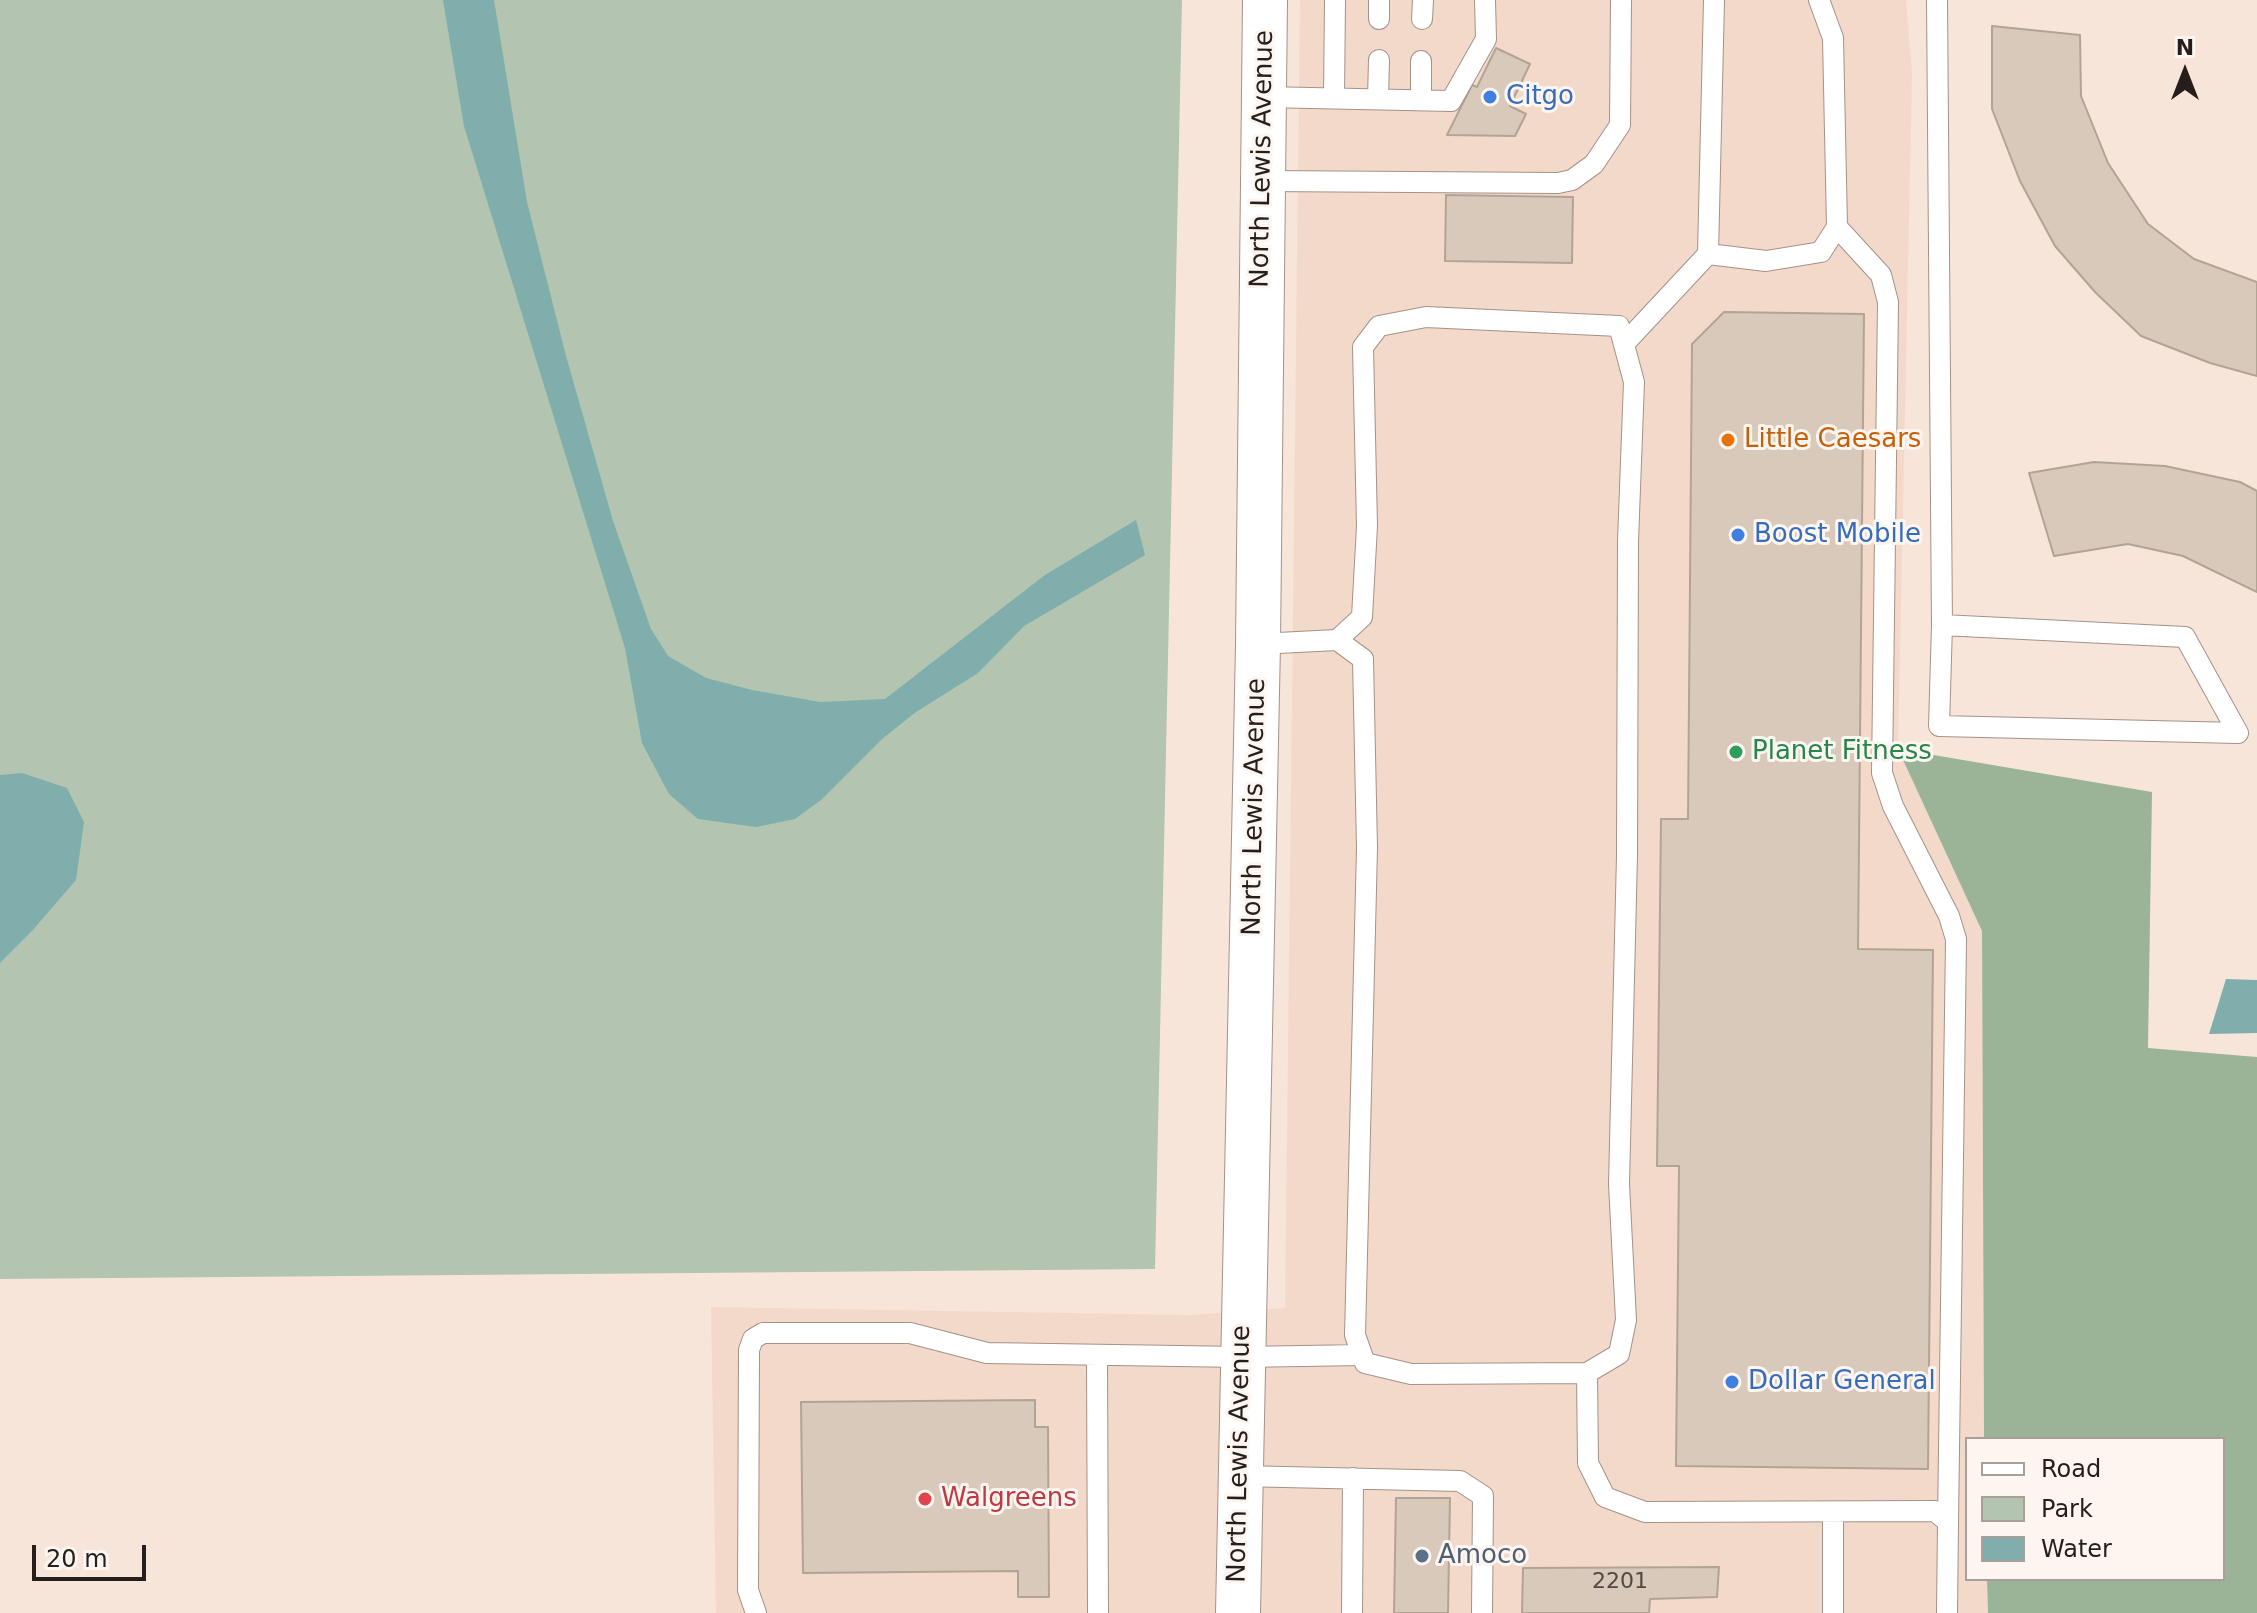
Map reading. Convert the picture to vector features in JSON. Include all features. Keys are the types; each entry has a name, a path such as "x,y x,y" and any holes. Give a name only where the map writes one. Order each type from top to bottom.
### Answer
{"main road":[{"name":"North Lewis Avenue","path":"1238,1613 1258,644 1265,0"}],"lane":[{"path":"1334,98 1335,0"},
{"path":"1264,97 1451,101 1486,39 1485,0"},
{"path":"1263,181 1558,183 1572,180 1594,164 1620,125 1621,0"},
{"path":"1337,640 1362,617 1367,526 1363,347 1379,326 1426,317 1621,335 1708,254 1714,0"},
{"path":"1708,254 1766,261 1821,252 1837,227 1833,38 1819,0"},
{"path":"1937,0 1942,625 1939,726 2238,733 2185,637 1942,625"},
{"path":"1378,99 1379,60"},
{"path":"1421,61 1421,100"},
{"path":"1837,227 1881,275 1888,302 1882,773 1893,806 1949,916 1956,939 1947,1613"},
{"path":"1258,644 1337,640 1363,659 1367,848 1355,1335 1365,1363 1411,1374 1587,1373 1619,1354 1626,1320 1619,1184 1627,855 1628,541 1634,382 1621,335"},
{"path":"756,1613 748,1590 749,1350 753,1339 763,1333 910,1333 987,1353 1242,1357 1362,1355"},
{"path":"1097,1356 1098,1613"},
{"path":"1587,1373 1588,1463 1605,1497 1645,1512 1935,1511 1948,1522"},
{"path":"1240,1476 1460,1481 1483,1496 1482,1613"},
{"path":"1352,1613 1353,1478"},
{"path":"1833,1512 1833,1613"}],"shaded area":[{"path":"1300,0 1906,0 1912,73 1898,749 1982,931 1984,1437 1965,1437 1965,1581 1987,1581 1988,1613 716,1613 711,1307 1189,1315 1285,1308"}],"green space":[{"path":"0,0 1182,0 1155,1269 0,1279"},
{"path":"1898,749 2152,792 2148,1048 2257,1057 2257,1613 1988,1613 1987,1581 2225,1581 2225,1437 1984,1437 1982,931"}],"water":[{"path":"443,0 494,0 527,202 566,356 613,521 651,629 668,656 706,678 752,690 820,702 885,699 1045,575 1136,520 1145,555 1024,626 978,673 916,712 882,739 821,800 795,819 756,827 698,819 669,794 642,743 625,648 464,126"},
{"path":"22,773 67,788 84,822 76,880 0,963 0,775"},
{"path":"2226,979 2257,980 2257,1033 2209,1034"}],"building":[{"path":"1992,26 2080,35 2081,96 2108,163 2148,224 2194,259 2257,282 2257,376 2210,363 2141,336 2095,292 2055,246 2020,181 1992,109"},
{"name":"Citgo","path":"1496,48 1530,64 1510,106 1526,114 1515,136 1447,135 1472,85 1477,87"},
{"path":"1446,195 1573,197 1572,263 1445,261"},
{"path":"1724,312 1864,314 1858,949 1933,950 1928,1469 1676,1466 1679,1166 1657,1166 1661,819 1688,819 1692,344"},
{"path":"2094,462 2165,466 2240,482 2257,491 2257,592 2183,556 2128,544 2054,556 2029,473"},
{"name":"Walgreens","path":"1035,1400 1035,1427 1048,1427 1049,1597 1018,1597 1018,1571 803,1573 801,1402"},
{"name":"Amoco","path":"1396,1498 1450,1498 1448,1613 1394,1613"},
{"path":"1719,1567 1717,1597 1650,1599 1649,1613 1522,1613 1523,1568"}],"place":[{"name":"Citgo","path":"1490,97"},
{"name":"Little Caesars","path":"1728,440"},
{"name":"Boost Mobile","path":"1738,535"},
{"name":"Planet Fitness","path":"1736,752"},
{"name":"Dollar General","path":"1732,1382"},
{"name":"Walgreens","path":"925,1499"},
{"name":"Amoco","path":"1422,1556"}]}
